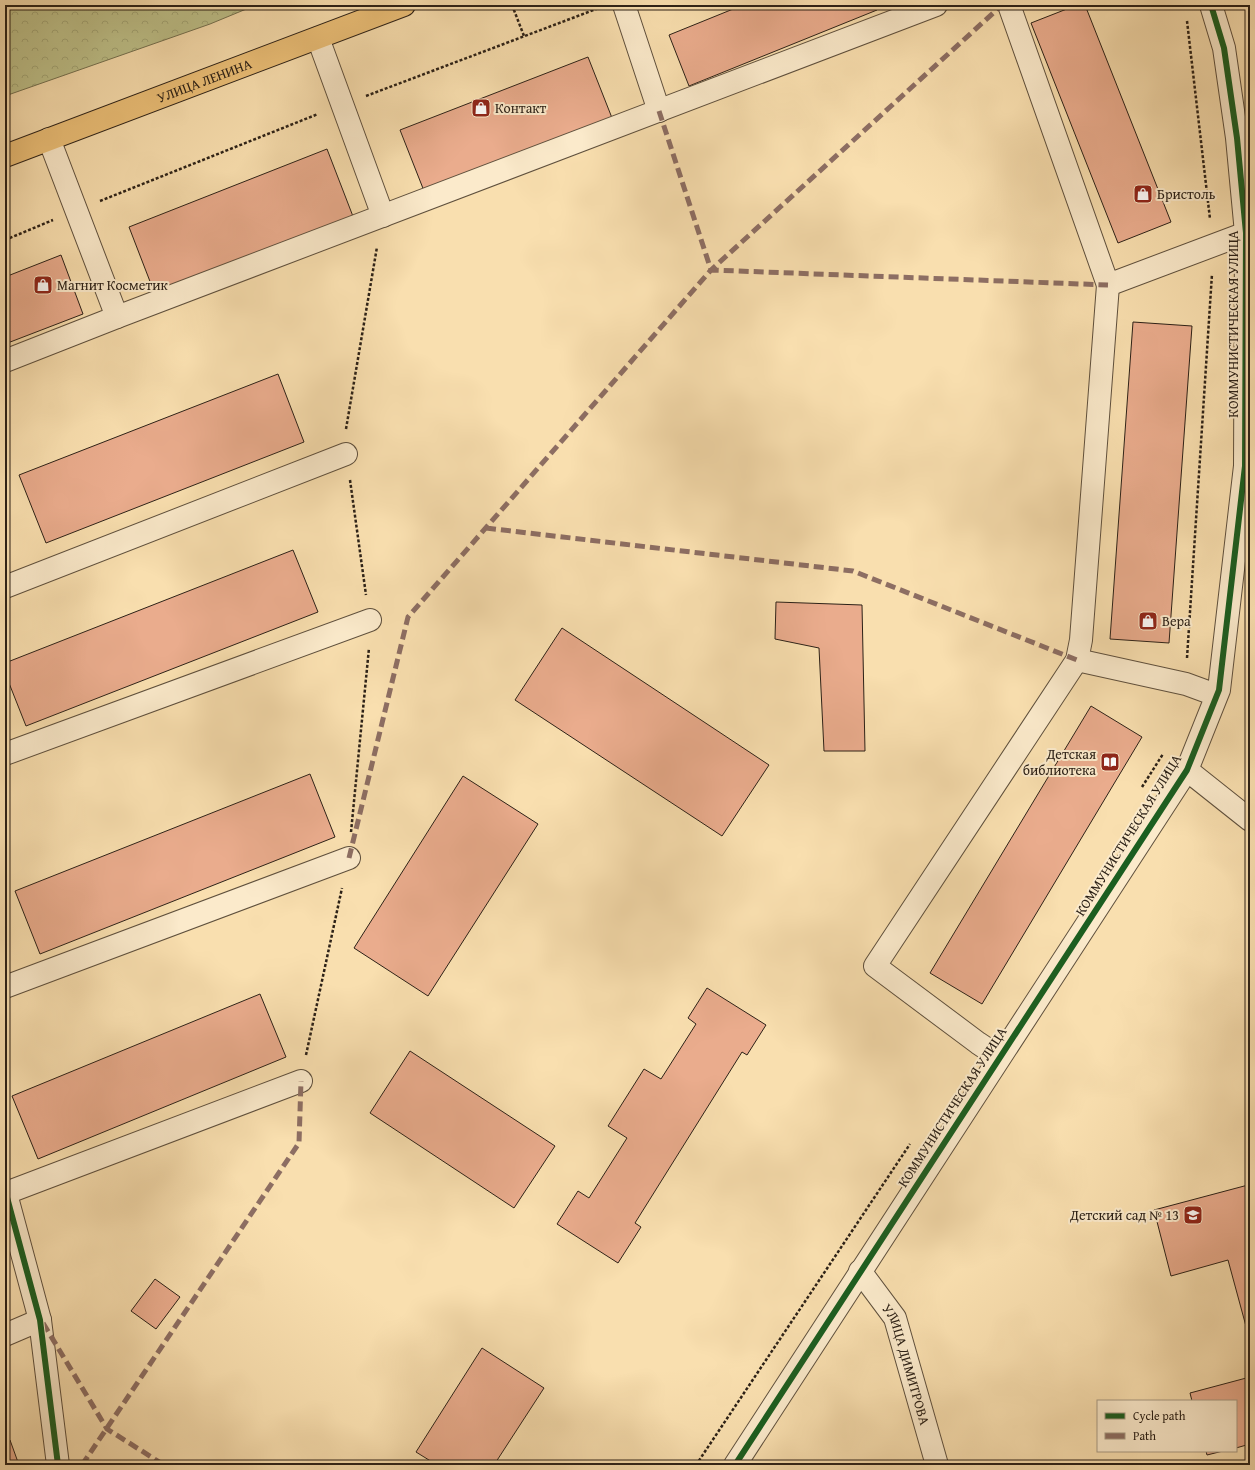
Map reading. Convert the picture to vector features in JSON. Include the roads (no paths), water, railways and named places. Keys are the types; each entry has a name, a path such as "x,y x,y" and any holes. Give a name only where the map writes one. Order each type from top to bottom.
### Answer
{"highway":[{"name":"УЛИЦА ЛЕНИНА","path":"5,156 404,5"}],"street":[{"path":"624,5 659,111"},
{"path":"5,361 936,5"},
{"path":"999,1057 875,966 1077,660 1081,640 1108,285 1009,5"},
{"name":"КОММУНИСТИЧЕСКАЯ УЛИЦА","path":"735,1465 1187,770 1219,690 1247,465 1246,233 1237,138 1224,48 1211,5"},
{"path":"318,38 383,216"},
{"path":"49,139 117,317"},
{"path":"1108,285 1246,233"},
{"path":"5,587 346,454"},
{"path":"5,754 370,620"},
{"path":"1077,660 1186,684 1216,695"},
{"path":"1187,770 1250,820"},
{"path":"5,987 349,858"},
{"path":"58,1465 40,1320 5,1192 301,1081"},
{"name":"УЛИЦА ДИМИТРОВА","path":"860,1271 895,1318 937,1465"},
{"path":"5,1335 40,1320"}],"place":[{"name":"Контакт","path":"481,108"},
{"name":"Бристоль","path":"1143,194"},
{"name":"Магнит Косметик","path":"43,285"},
{"name":"Вера","path":"1148,621"},
{"name":"Детская библиотека","path":"1110,762"},
{"name":"Детский сад № 13","path":"1193,1215"}]}
